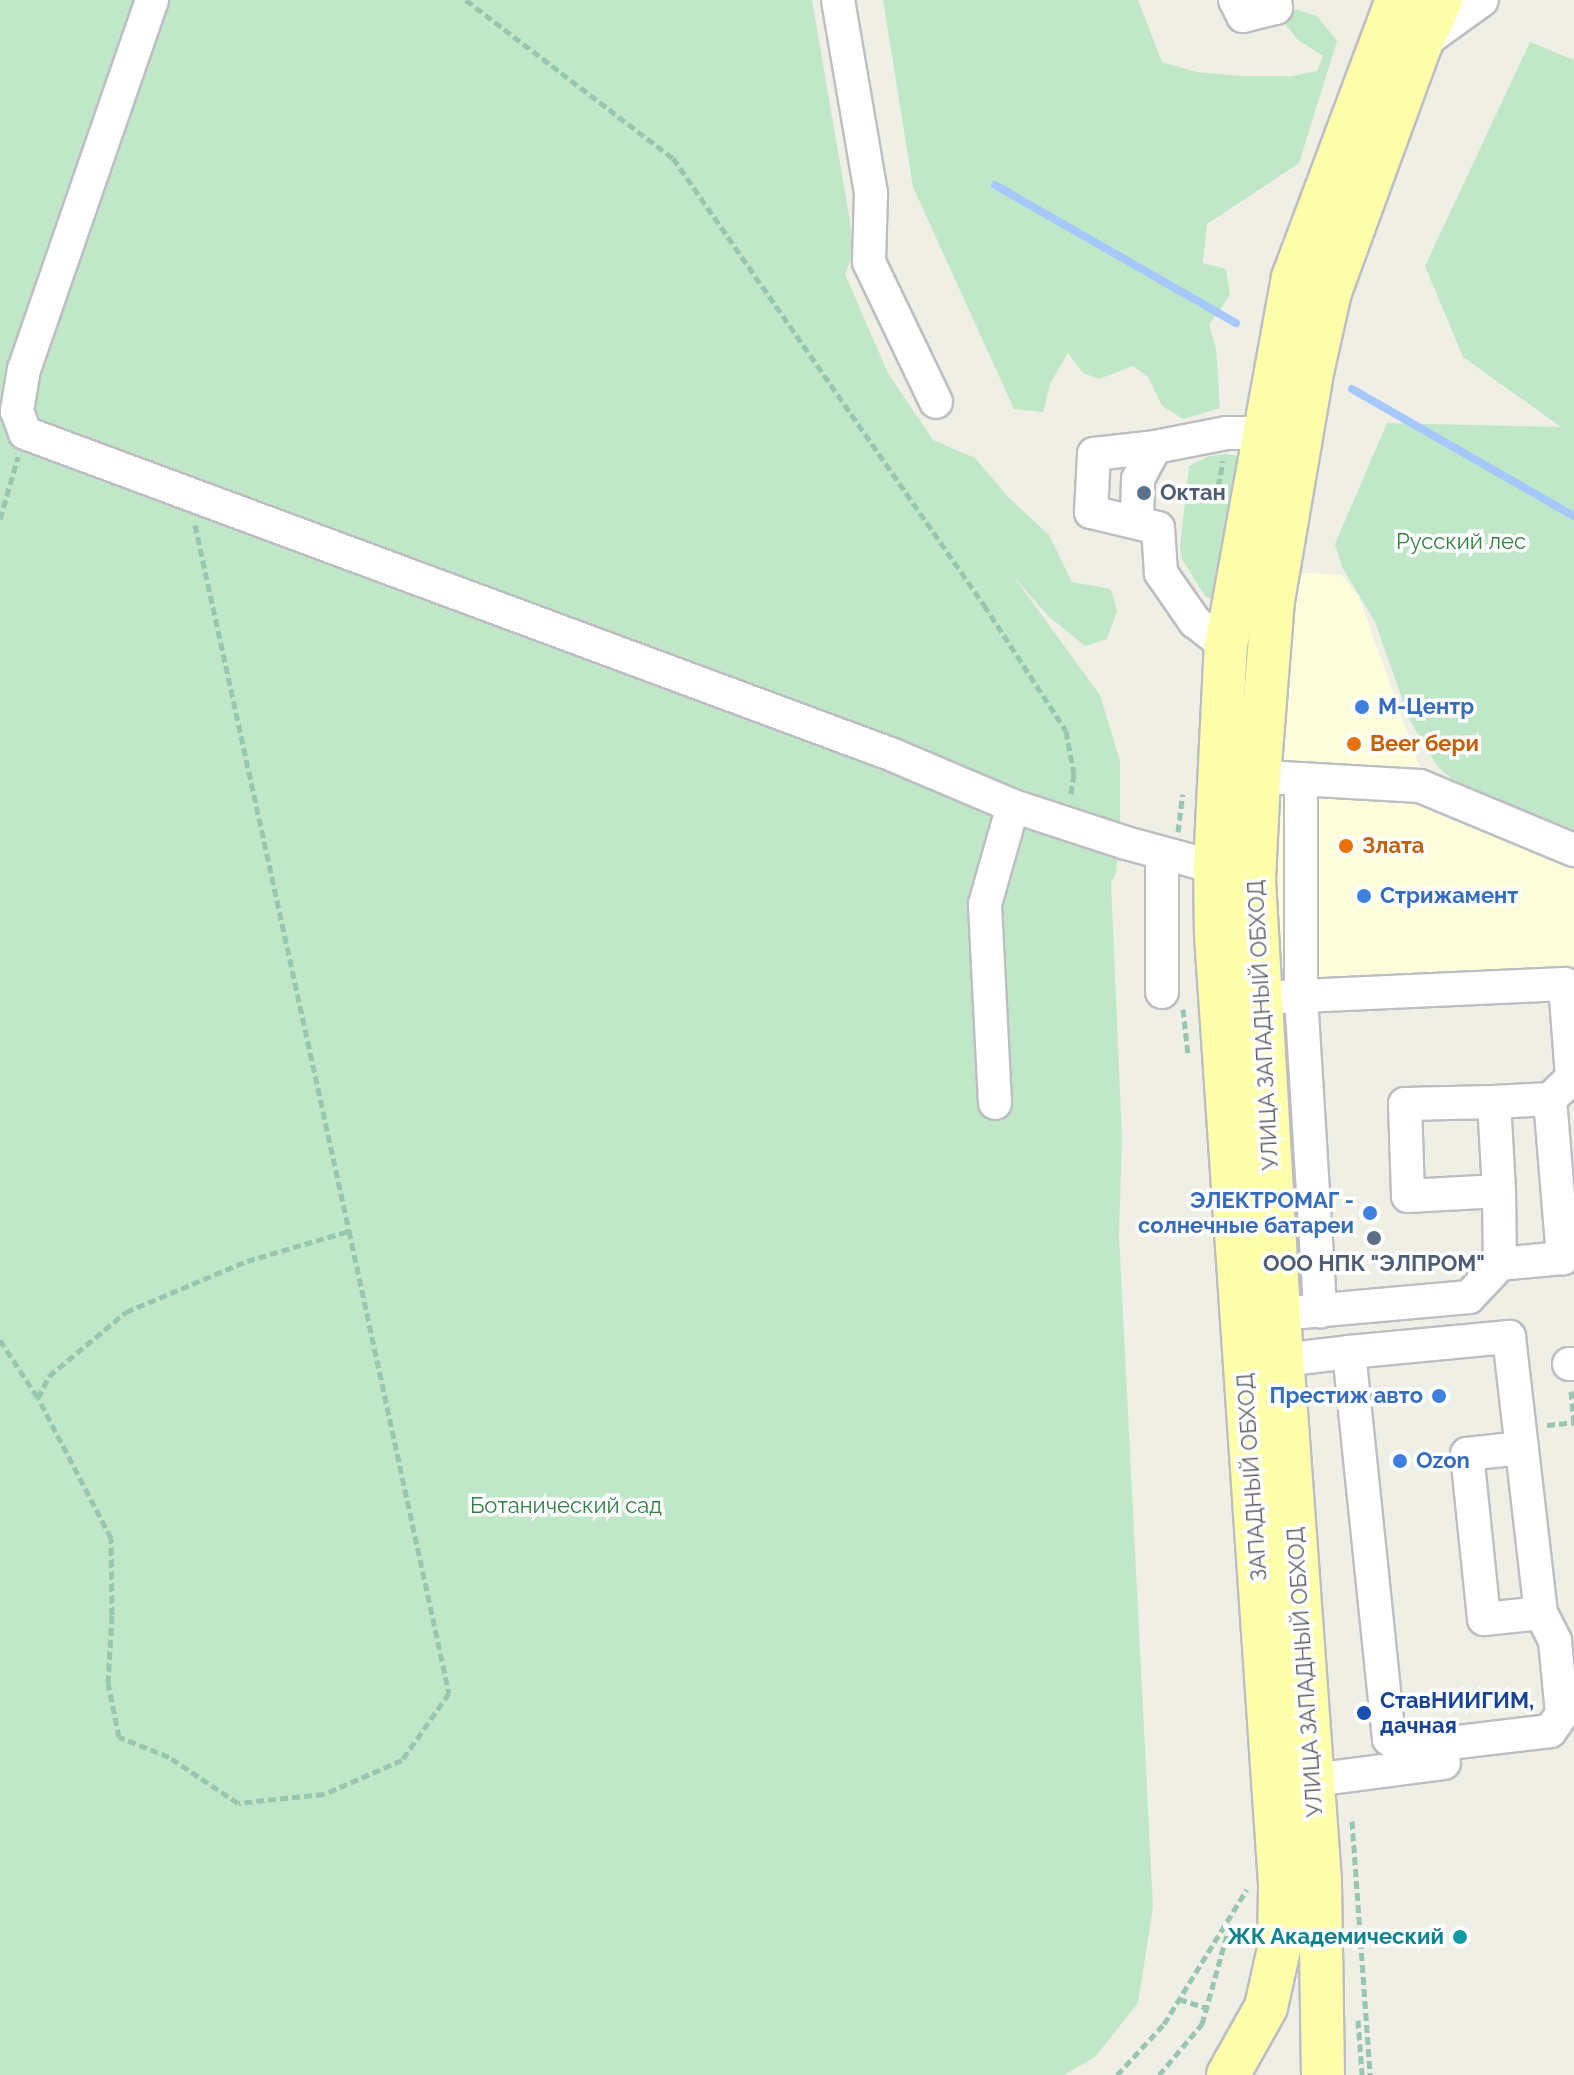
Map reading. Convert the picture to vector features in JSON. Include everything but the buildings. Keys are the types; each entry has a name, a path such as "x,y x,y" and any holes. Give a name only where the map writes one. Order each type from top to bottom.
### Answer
{"main road":[{"name":"УЛИЦА ЗАПАДНЫЙ ОБХОД","path":"1215,867 1226,646 1293,278 1397,0"},
{"name":"УЛИЦА ЗАПАДНЫЙ ОБХОД","path":"1323,2075 1323,1948 1283,1360 1300,1312 1261,998 1254,879 1259,777 1273,601 1313,368 1330,292 1421,44 1441,0"},
{"name":"ЗАПАДНЫЙ ОБХОД","path":"1215,867 1222,1036 1280,1884 1279,1949 1266,2007 1228,2075"}],"lane":[{"path":"152,0 24,369 17,411 25,433 878,749 1013,806 1162,854 1215,867"},
{"path":"838,0 871,194 869,262 936,402"},
{"path":"1235,0 1243,16 1276,8 1275,0"},
{"path":"1421,44 1482,0"},
{"path":"1226,646 1195,622 1161,573 1158,528 1137,520 1091,512 1094,454 1155,447 1227,433 1264,433"},
{"path":"1137,520 1138,479 1155,447"},
{"path":"1259,777 1420,786 1574,850"},
{"path":"1301,779 1300,1312 1469,1297 1500,1264 1563,1258 1550,1099"},
{"path":"995,1103 985,904 1013,806"},
{"path":"1162,854 1162,992"},
{"path":"1261,998 1565,984 1572,1078 1550,1099 1405,1104 1408,1196 1499,1191"},
{"path":"1494,1102 1500,1264"},
{"path":"1283,1360 1349,1352 1509,1337 1541,1613 1555,1641 1562,1714 1550,1731 1407,1748 1389,1739 1349,1352"},
{"path":"1522,1448 1467,1454 1484,1619 1541,1613"},
{"path":"1313,1780 1574,1745"}],"path":[{"path":"466,0 673,158 984,605 1066,731 1074,774 1065,824"},
{"path":"0,519 25,433"},
{"path":"0,1340 38,1398 111,1538 112,1615 108,1683 119,1737 169,1757 238,1803 324,1794 402,1760 449,1693 188,492"},
{"path":"38,1398 49,1376 126,1312 247,1261 349,1231"},
{"path":"1117,2075 1164,2024 1250,1884"},
{"path":"1159,2075 1202,2024 1233,1912"},
{"path":"1179,1999 1206,2008"},
{"path":"1124,2068 1132,2075"}],"shaded area":[{"path":"1292,572 1342,575 1358,595 1432,801 1574,862 1574,990 1276,1012 1271,873"}],"green space":[{"name":"Ботанический сад","path":"0,0 812,0 851,227 852,256 845,274 888,373 933,440 975,458 1008,497 1049,535 1072,582 1111,589 1117,611 1107,639 1085,646 1048,616 1014,577 1100,695 1120,761 1120,822 1116,874 1111,882 1122,1137 1119,1235 1153,1907 1138,2003 1095,2057 1064,2075 0,2075"},
{"path":"883,0 1138,0 1162,62 1196,72 1240,76 1292,76 1317,71 1323,56 1298,40 1286,25 1295,9 1317,16 1337,41 1299,163 1207,224 1203,263 1226,269 1230,295 1209,325 1216,348 1220,408 1183,419 1162,406 1148,377 1133,366 1099,379 1083,373 1068,353 1050,384 1043,412 1014,409 913,187"},
{"name":"Русский лес","path":"1530,42 1574,60 1574,832 1463,789 1437,766 1410,721 1375,622 1342,567 1335,544 1387,423 1561,427 1463,357 1425,266"},
{"path":"1226,454 1244,457 1218,602 1205,596 1182,559 1180,547 1189,466 1209,456"}],"waterway":[{"path":"995,185 1236,323"},
{"path":"1352,389 1574,516"}],"place":[{"name":"Октан","path":"1144,493"},
{"name":"М-Центр","path":"1362,707"},
{"name":"Beer бери","path":"1354,744"},
{"name":"Злата","path":"1346,846"},
{"name":"Стрижамент","path":"1364,896"},
{"name":"ЭЛЕКТРОМАГ - солнечные батареи","path":"1370,1213"},
{"name":"ООО НПК \"ЭЛПРОМ\"","path":"1374,1238"},
{"name":"Престиж авто","path":"1439,1396"},
{"name":"Ozon","path":"1400,1461"},
{"name":"СтавНИИГИМ, дачная","path":"1364,1713"},
{"name":"ЖК Академический","path":"1460,1937"}]}
